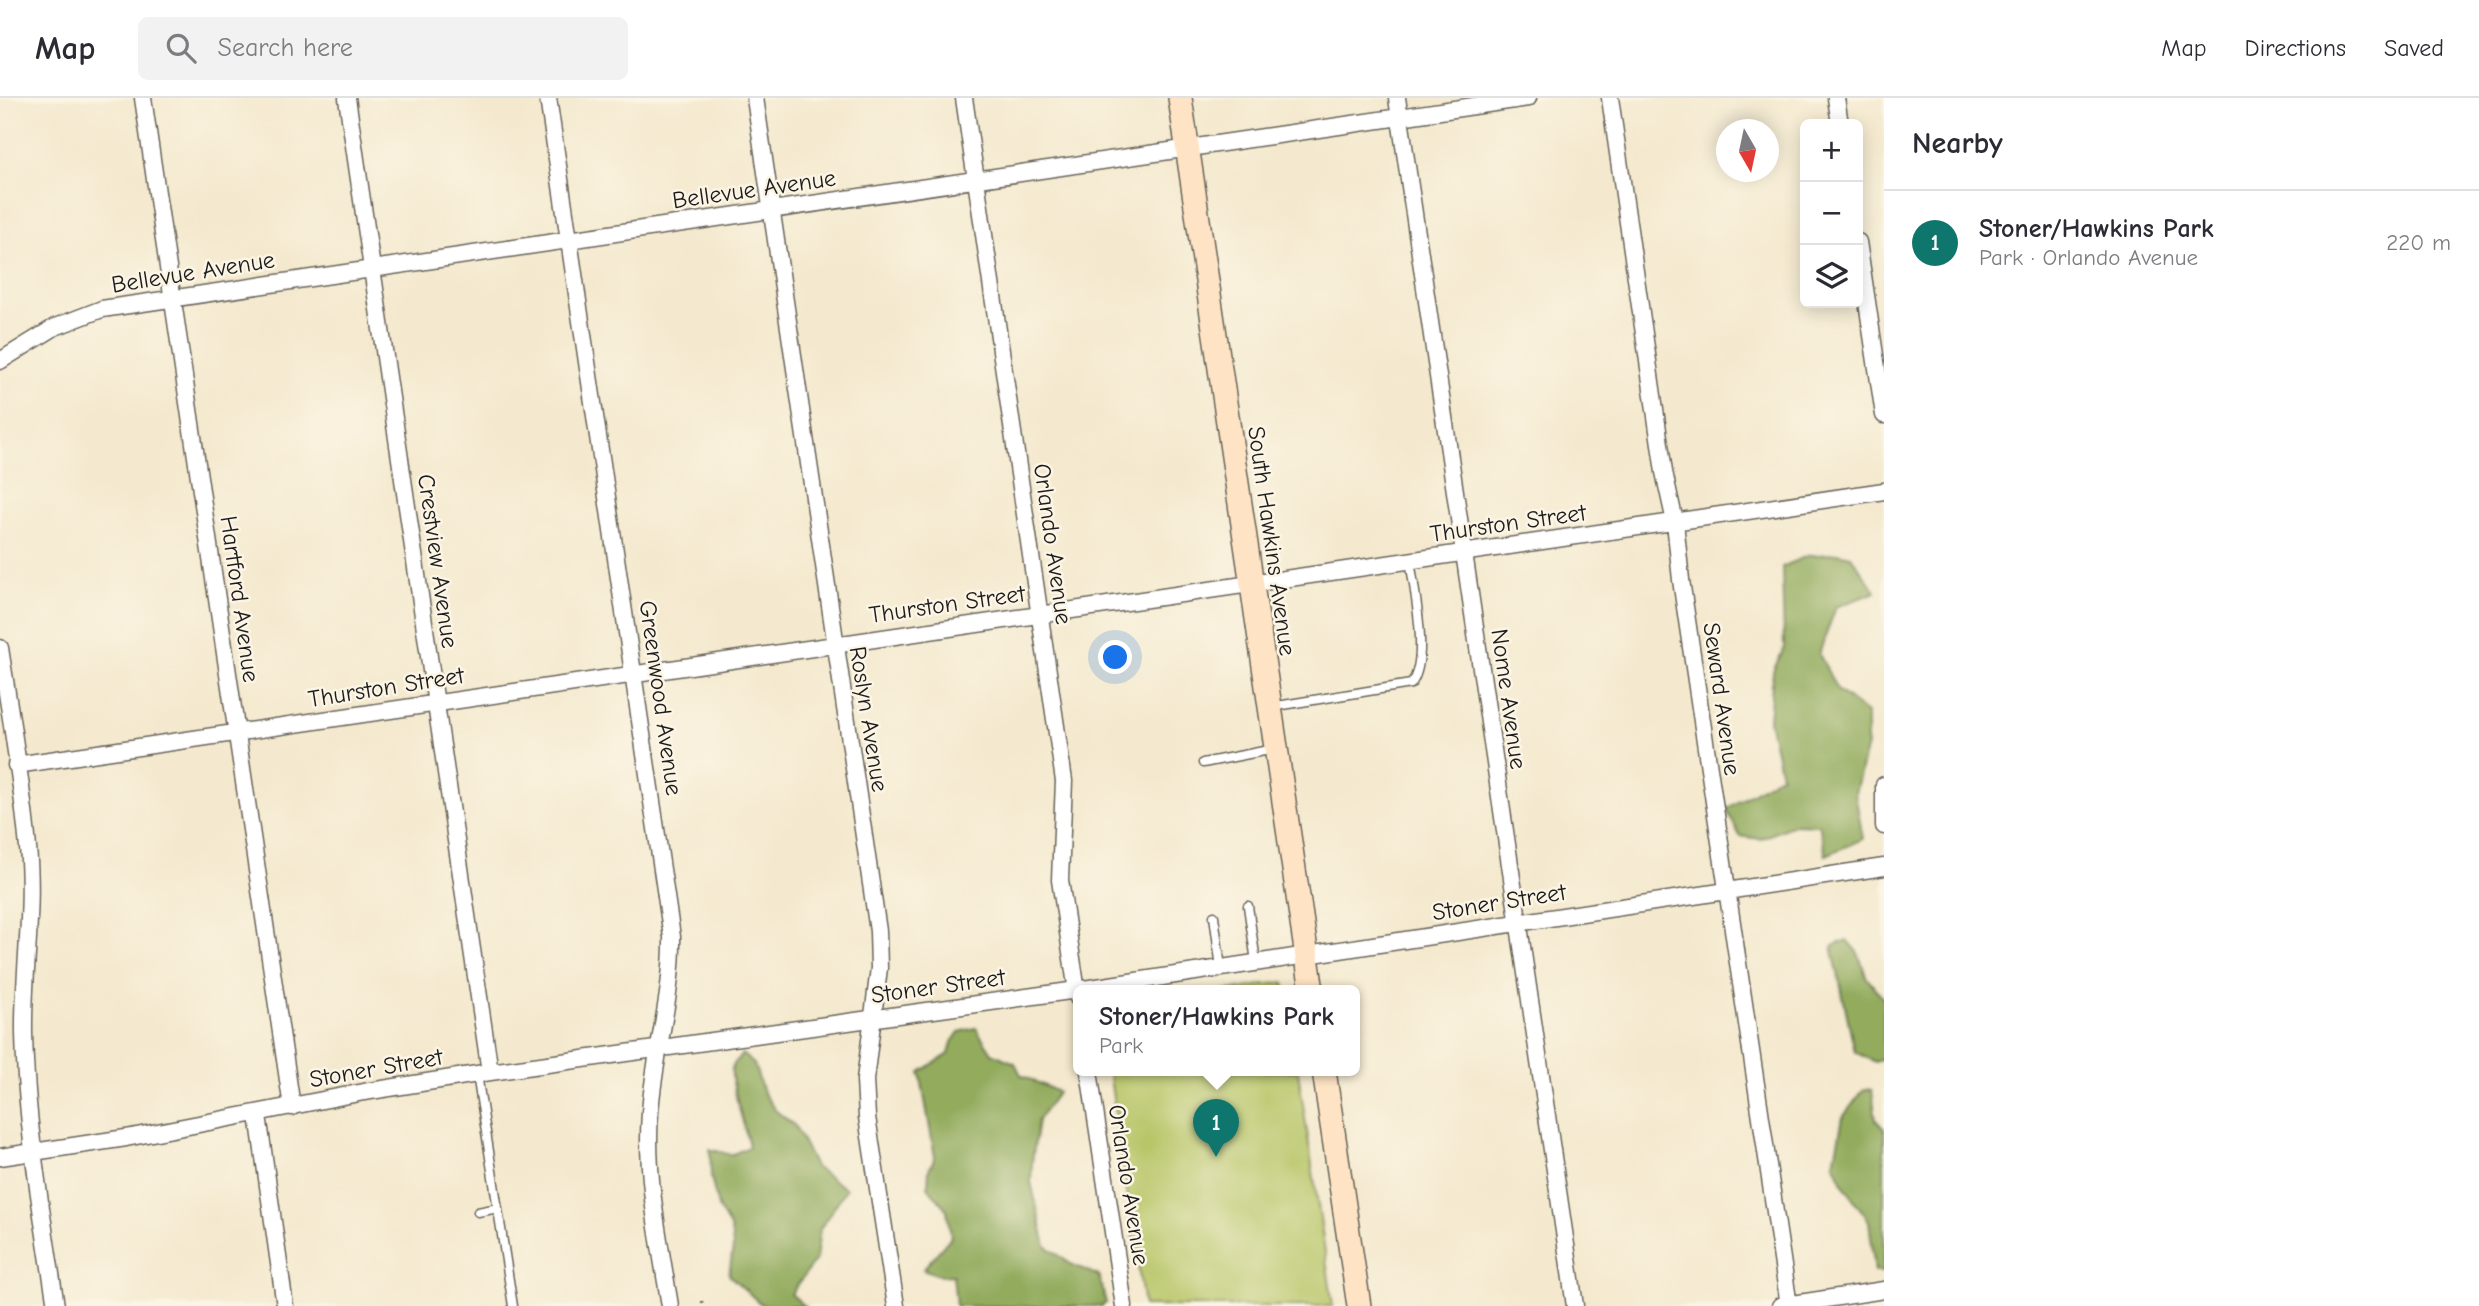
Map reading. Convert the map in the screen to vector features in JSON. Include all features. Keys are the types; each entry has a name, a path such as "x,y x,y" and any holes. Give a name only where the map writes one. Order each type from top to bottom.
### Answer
{"street":[{"name":"Hartford Avenue","path":"143,98 292,1107"},
{"name":"Crestview Avenue","path":"346,98 436,702 484,1073"},
{"name":"Greenwood Avenue","path":"548,98 626,612 632,673 671,937 670,999 650,1112 649,1149 670,1306"},
{"name":"Roslyn Avenue","path":"755,98 878,931 879,968 865,1080 867,1117 896,1306"},
{"name":"Orlando Avenue","path":"964,98 1064,781 1060,880 1076,985"},
{"name":"South Hawkins Avenue","path":"1180,98 1311,985"},
{"name":"Nome Avenue","path":"1396,98 1575,1306"},
{"name":"Bellevue Avenue","path":"0,361 78,316 173,297 1528,98"},
{"name":"Seward Avenue","path":"1610,98 1664,472 1675,522 1785,1306"},
{"path":"1836,98 1839,119"},
{"path":"1858,245 1884,415"},
{"name":"Thurston Street","path":"16,765 1884,491"},
{"path":"0,648 28,848 31,897 24,1032 33,1152 56,1306"},
{"path":"1884,785 1884,826"},
{"name":"Stoner Street","path":"1127,985 1306,954 1884,867"},
{"name":"Stoner Street","path":"0,1157 258,1115 484,1073 872,1019 1073,994"},
{"name":"Orlando Avenue","path":"1090,1076 1124,1306"},
{"path":"1325,1076 1359,1306"},
{"path":"258,1115 285,1306"},
{"path":"1785,1306 1884,1290"}],"lane":[{"path":"1270,707 1411,684 1418,675 1420,658 1410,559"},
{"path":"1203,763 1277,748"},
{"path":"1248,906 1256,962"},
{"path":"1214,916 1221,968"},
{"path":"484,1073 498,1208 513,1306"},
{"path":"478,1212 498,1208"}],"path":[{"path":"702,1301 703,1306"}],"green space":[{"path":"1838,553 1851,556 1876,592 1836,607 1819,654 1837,690 1867,713 1867,745 1855,793 1863,839 1826,855 1819,825 1796,824 1760,839 1740,836 1726,809 1781,775 1769,720 1773,671 1784,648 1782,567 1807,556"},
{"path":"1847,940 1858,953 1867,978 1884,999 1884,1059 1875,1062 1855,1052 1832,946"},
{"path":"1284,982 1285,985 1263,985"},
{"path":"976,1028 992,1053 1015,1063 1021,1075 1058,1092 1038,1120 1031,1182 1046,1246 1071,1264 1099,1276 1106,1303 1102,1306 956,1306 953,1275 941,1276 923,1269 951,1237 947,1210 928,1187 929,1169 935,1157 920,1072 949,1054 952,1042 959,1032"},
{"path":"742,1054 754,1064 763,1092 775,1110 795,1126 815,1167 846,1189 820,1229 816,1259 791,1294 805,1306 763,1306 729,1275 733,1247 731,1229 718,1207 711,1177 710,1149 731,1155 749,1147 732,1074 733,1066"},
{"path":"1110,1076 1299,1076 1333,1306 1144,1306"},
{"path":"1864,1089 1872,1090 1876,1120 1884,1129 1884,1272 1875,1272 1869,1221 1845,1187 1834,1163 1843,1117"}],"place":[{"name":"Stoner/Hawkins Park","path":"1216,1157"}]}
